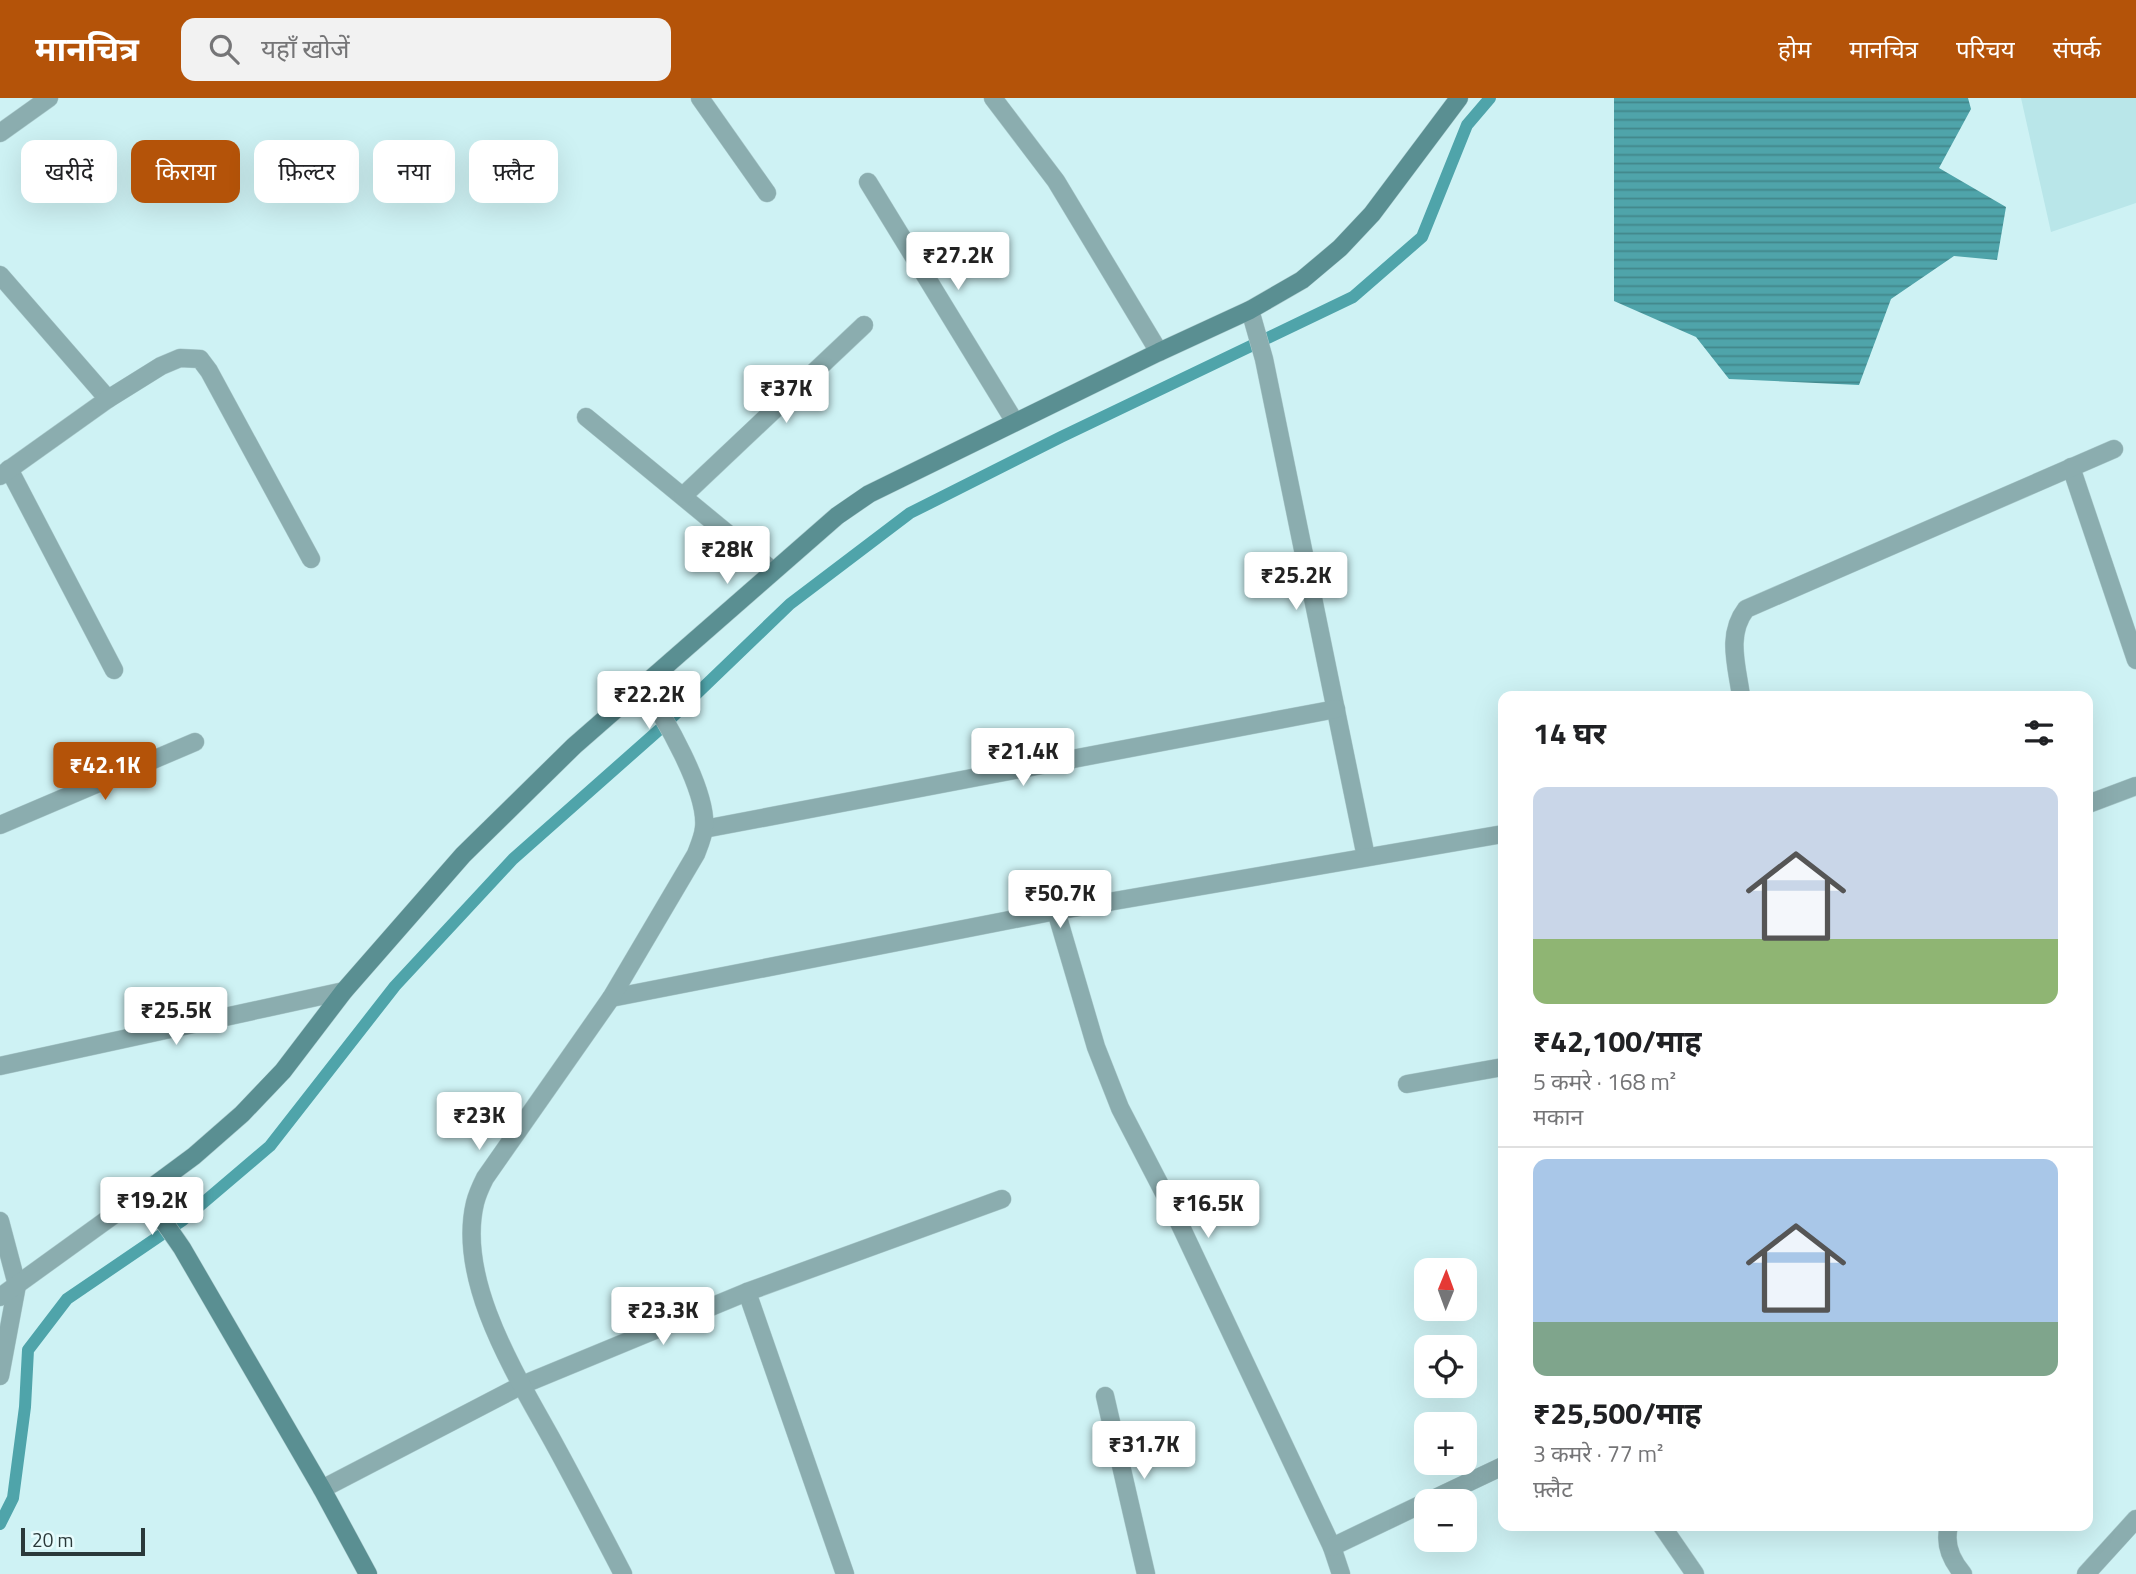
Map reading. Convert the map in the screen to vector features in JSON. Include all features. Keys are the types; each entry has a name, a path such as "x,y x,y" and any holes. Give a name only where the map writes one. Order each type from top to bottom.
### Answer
{"street":[{"path":"0,133 49,98"},
{"path":"700,98 767,193"},
{"path":"993,98 1056,181 1159,352"},
{"path":"0,1297 149,1199 242,1114 283,1071 344,991 463,855 584,736 837,516 869,494 1250,310 1302,280 1372,214 1459,98"},
{"path":"868,182 1015,422"},
{"path":"0,275 108,399"},
{"path":"1250,310 1264,359 1366,857"},
{"path":"682,496 864,326"},
{"path":"114,670 4,472 108,399 161,366 180,358 200,359 311,559"},
{"path":"586,417 773,571"},
{"path":"1740,691 1734,638 1737,620 1746,609 2114,449"},
{"path":"2071,467 2136,660"},
{"path":"623,1574 498,1337 480,1289 473,1254 472,1228 475,1202 485,1178 611,998 696,854 704,829 703,809 698,793 675,738 642,686"},
{"path":"704,829 1336,709"},
{"path":"0,825 195,743"},
{"path":"2093,802 2136,786"},
{"path":"611,998 1056,911 1498,835"},
{"path":"1056,911 1096,1047 1120,1108 1175,1214 1332,1546 1341,1574"},
{"path":"0,1066 344,991"},
{"path":"1407,1084 1498,1068"},
{"path":"149,1199 182,1248 322,1489 368,1574"},
{"path":"322,1489 522,1385 747,1292 1002,1199"},
{"path":"0,1221 17,1285 0,1376"},
{"path":"747,1292 845,1574"},
{"path":"1105,1396 1146,1574"},
{"path":"1454,1489 1498,1468"},
{"path":"1332,1546 1414,1508"},
{"path":"2086,1574 2136,1519"},
{"path":"1665,1531 1695,1574"},
{"path":"1947,1531 1949,1552 1963,1574"}],"shaded area":[{"path":"2021,98 2136,98 2136,203 2051,232"}],"water":[{"path":"1614,98 1968,98 1971,109 1939,168 2006,207 1997,260 1954,256 1891,299 1859,385 1729,379 1696,337 1614,301"}],"waterway":[{"path":"0,1524 13,1498 25,1407 28,1350 67,1299 183,1220 270,1146 395,986 513,859 660,729 790,604 910,513 1061,437 1353,297 1422,237 1467,125 1490,98"}]}
